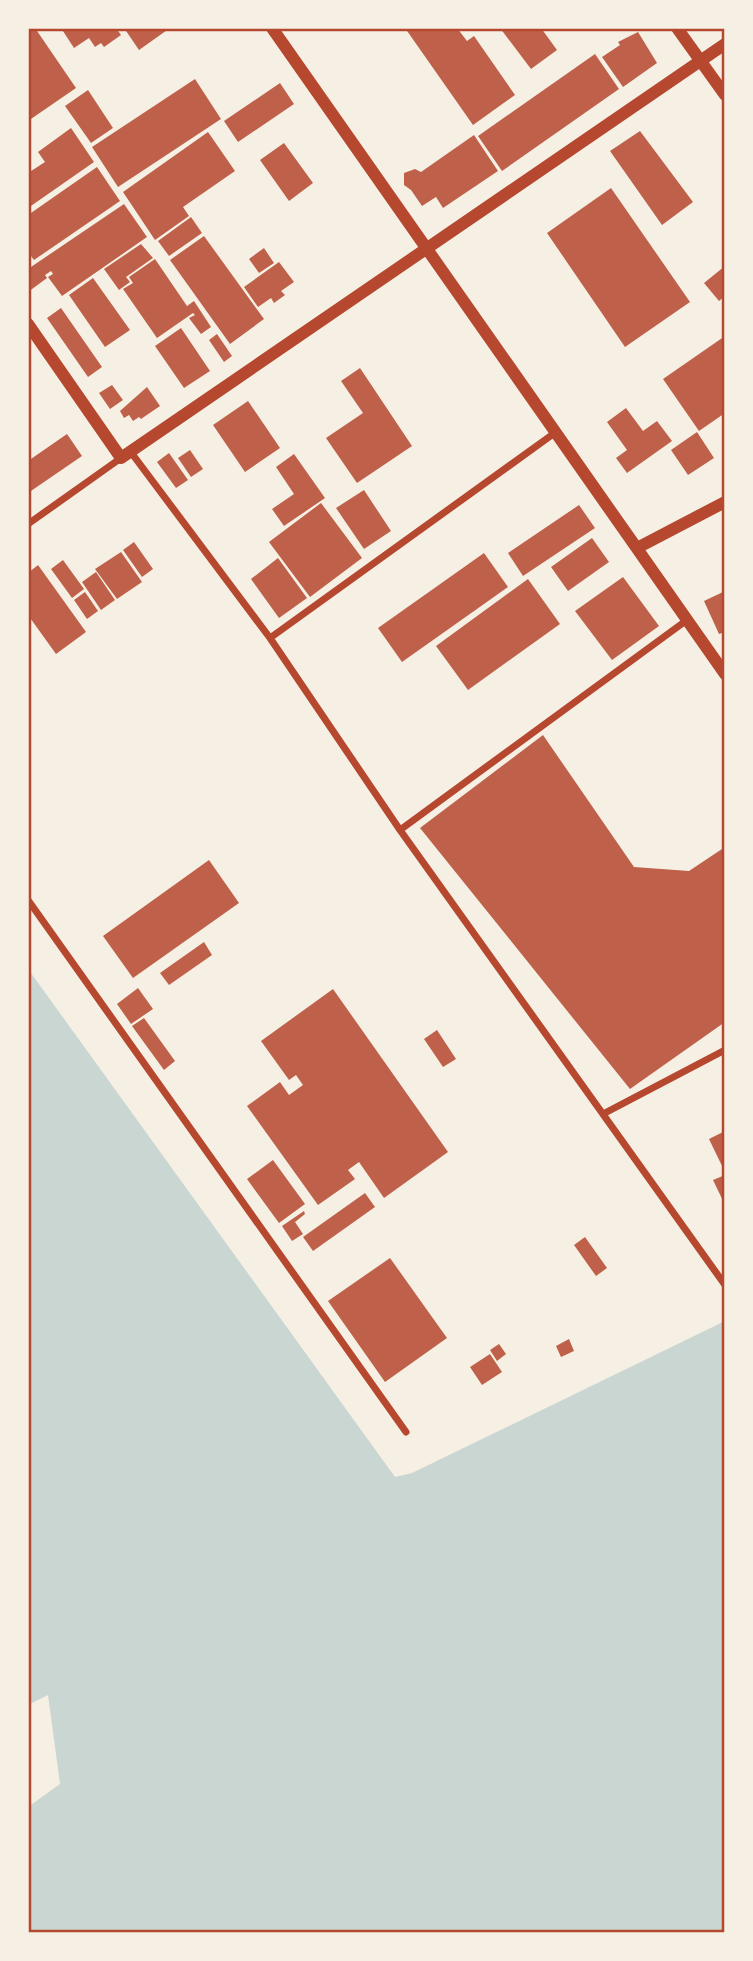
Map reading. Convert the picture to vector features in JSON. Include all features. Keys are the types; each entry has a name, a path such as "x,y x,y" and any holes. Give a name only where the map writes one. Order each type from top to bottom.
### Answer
{"street":[{"path":"272,28 725,674"},
{"path":"677,28 725,95"},
{"path":"28,524 725,44"},
{"path":"28,324 270,638 400,830 725,1285"},
{"path":"270,638 556,432"},
{"path":"637,548 725,502"},
{"path":"400,830 687,620"},
{"path":"28,900 406,1432"},
{"path":"603,1114 725,1050"}],"shaded area":[{"path":"28,969 395,1477 412,1473 725,1321 725,1933 28,1933 28,1807 60,1784 48,1695 28,1705"}],"building":[{"path":"28,28 35,28 76,88 28,121"},
{"path":"61,28 116,28 121,35 104,47 101,43 95,47 89,38 74,48"},
{"path":"124,28 170,28 139,50"},
{"path":"405,28 457,28 467,41 474,36 515,95 473,125"},
{"path":"500,28 541,28 557,50 531,69"},
{"path":"638,32 657,63 623,87 602,57 620,45 618,42"},
{"path":"595,54 619,89 502,171 478,136"},
{"path":"195,79 221,119 118,187 92,147"},
{"path":"280,83 294,104 238,142 224,121"},
{"path":"88,90 113,128 91,143 65,106"},
{"path":"71,128 94,162 28,208 28,173 45,162 38,152"},
{"path":"640,131 693,202 662,225 610,151"},
{"path":"208,132 235,171 183,207 189,216 155,240 123,192"},
{"path":"474,135 498,171 443,208 436,197 422,206 404,185 404,173 415,169 421,172"},
{"path":"284,143 313,183 289,201 260,160"},
{"path":"97,167 120,201 34,260 28,252 28,215"},
{"path":"611,188 690,302 625,347 547,233"},
{"path":"124,204 147,237 62,296 48,277 53,274 51,271 45,275 47,278 28,292 28,269"},
{"path":"191,217 202,233 169,256 158,241"},
{"path":"204,236 264,319 230,344 170,260"},
{"path":"141,244 153,258 126,277 130,282 119,290 104,269"},
{"path":"264,248 274,263 259,273 249,259"},
{"path":"155,259 187,306 194,301 211,327 201,334 189,318 195,315 193,313 157,338 123,289 133,283 129,277"},
{"path":"279,262 294,282 281,291 285,295 274,303 271,298 258,307 244,287"},
{"path":"725,266 725,296 719,301 704,283"},
{"path":"93,278 130,330 105,347 69,295"},
{"path":"61,308 102,367 88,377 47,318"},
{"path":"181,328 210,371 184,388 155,346"},
{"path":"217,334 232,356 224,362 209,340"},
{"path":"725,336 725,413 699,431 663,379"},
{"path":"360,368 412,446 357,483 326,438 363,413 341,381"},
{"path":"112,385 123,400 110,409 99,393"},
{"path":"147,387 160,406 141,419 139,417 133,421 129,415 124,418 120,411"},
{"path":"248,401 280,448 245,472 213,425"},
{"path":"626,408 643,431 657,421 672,441 627,473 616,458 627,450 607,422"},
{"path":"697,432 714,458 688,475 671,450"},
{"path":"67,434 82,456 28,493 28,461"},
{"path":"190,450 203,469 191,477 178,458"},
{"path":"169,453 188,480 176,488 157,462"},
{"path":"294,454 325,498 284,526 272,509 294,494 276,467"},
{"path":"364,490 391,531 364,549 336,508"},
{"path":"321,503 362,558 310,597 269,542"},
{"path":"579,505 595,528 523,576 508,553"},
{"path":"592,538 609,562 568,591 551,567"},
{"path":"134,542 153,569 142,577 123,550"},
{"path":"121,552 142,582 117,599 95,569"},
{"path":"484,553 508,587 402,662 378,628"},
{"path":"278,558 307,598 279,618 251,579"},
{"path":"63,560 84,589 72,598 51,569"},
{"path":"38,565 86,632 56,654 28,615 28,573"},
{"path":"96,572 115,600 101,610 82,582"},
{"path":"623,577 659,626 612,660 575,611"},
{"path":"528,579 560,624 468,690 436,646"},
{"path":"725,591 725,632 719,634 704,601"},
{"path":"85,592 98,611 87,619 74,600"},
{"path":"543,735 634,867 689,871 725,847 725,1022 630,1089 420,828"},
{"path":"209,860 239,903 133,978 103,936"},
{"path":"204,942 212,955 169,985 160,973"},
{"path":"138,988 153,1009 131,1024 117,1004"},
{"path":"333,989 448,1152 384,1198 359,1162 348,1170 355,1179 318,1205 247,1106 280,1082 289,1095 303,1085 296,1075 289,1080 261,1041"},
{"path":"144,1018 175,1061 164,1070 132,1026"},
{"path":"437,1030 456,1059 443,1067 424,1039"},
{"path":"725,1131 725,1167 723,1168 709,1139"},
{"path":"273,1160 305,1204 279,1223 247,1179"},
{"path":"725,1175 725,1205 713,1180"},
{"path":"365,1193 375,1207 313,1251 303,1237"},
{"path":"304,1211 305,1214 295,1222 303,1234 292,1241 282,1226"},
{"path":"585,1237 607,1268 596,1276 574,1245"},
{"path":"390,1258 447,1338 385,1382 328,1301"},
{"path":"569,1339 574,1351 561,1357 556,1346"},
{"path":"499,1344 506,1354 497,1361 490,1350"},
{"path":"490,1354 502,1372 482,1385 470,1367"}]}
